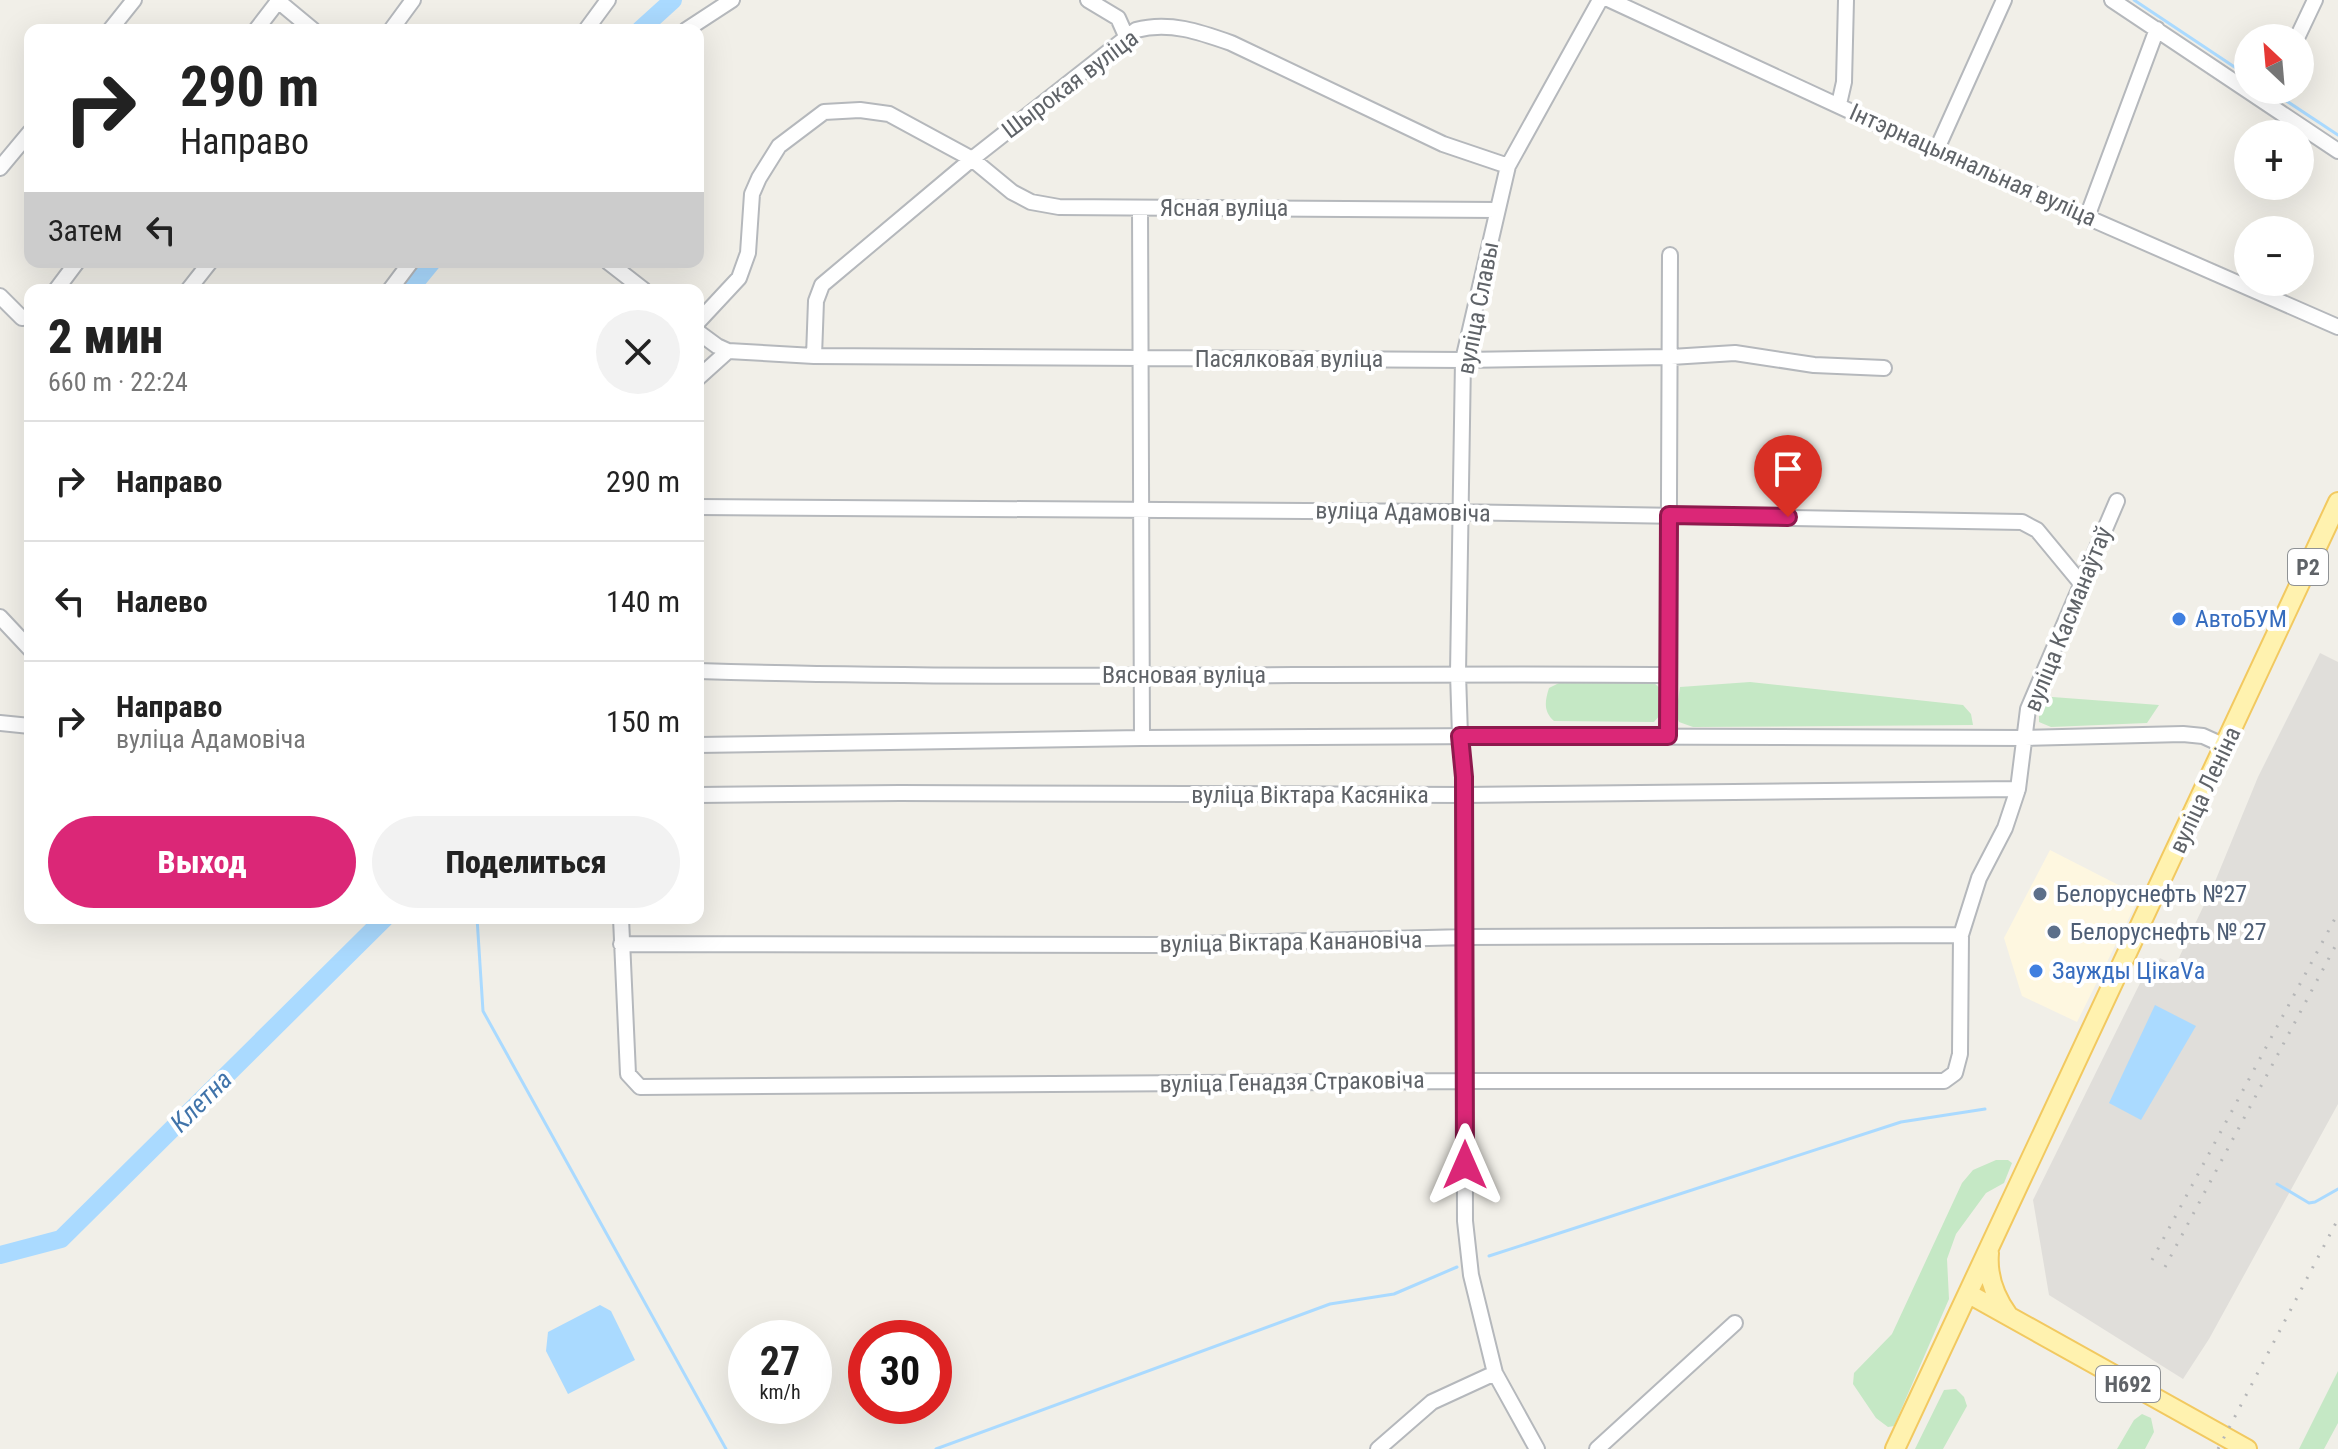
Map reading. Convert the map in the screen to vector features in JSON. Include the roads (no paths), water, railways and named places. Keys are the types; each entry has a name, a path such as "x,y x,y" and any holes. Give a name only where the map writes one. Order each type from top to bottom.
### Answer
{"main road":[{"name":"вуліца Леніна","path":"1969,1294 2338,502"},
{"path":"1989,1250 1988,1268 1993,1289 2010,1317"},
{"name":"Н692","path":"1969,1294 2247,1449"},
{"name":"Р2","path":"1895,1449 1969,1294"}],"street":[{"path":"115,24 134,0"},
{"path":"260,24 278,0 306,24"},
{"path":"395,24 413,0"},
{"path":"590,24 608,0"},
{"path":"695,24 732,0"},
{"path":"1088,0 1118,18 1126,36"},
{"name":"вуліца Славы","path":"1537,1449 1495,1373 1471,1275 1465,1221 1465,795 1458,673 1463,360 1508,166 1600,0"},
{"name":"Інтэрнацыянальная вуліца","path":"1610,0 1936,151 2338,327"},
{"path":"1839,104 1844,82 1846,0"},
{"path":"1936,151 2004,0"},
{"path":"2112,0 2338,151"},
{"path":"2304,24 2315,0"},
{"name":"Шырокая вуліца","path":"814,356 816,301 822,285 969,157 1126,36 1150,26 1169,26 1231,43 1443,144 1508,166"},
{"path":"2087,217 2157,29"},
{"path":"704,316 739,278 748,253 752,194 759,178 779,146 824,112 860,110 889,114 969,157"},
{"path":"0,168 24,139"},
{"name":"Ясная вуліца","path":"969,157 1012,192 1031,202 1059,207 1497,210"},
{"path":"1140,208 1142,738"},
{"path":"1668,736 1670,255"},
{"path":"193,284 205,268"},
{"path":"616,268 636,284"},
{"path":"0,296 24,316"},
{"name":"Пасялковая вуліца","path":"704,336 728,351 814,356 1463,360 1735,353 1814,365 1884,368"},
{"path":"704,373 728,351"},
{"name":"вуліца Касманаўтаў","path":"1944,1081 1955,1073 1960,1054 1961,935 1979,878 2005,828 2018,789 2028,709 2117,501"},
{"name":"вуліца Адамовіча","path":"704,507 1461,512 2022,522 2037,530 2080,582"},
{"path":"0,617 24,643"},
{"name":"Вясновая вуліца","path":"704,671 1141,676 1669,675"},
{"path":"0,723 24,725"},
{"path":"704,745 1142,738 2025,738 2194,735 2225,746"},
{"name":"вуліца Віктара Касяніка","path":"704,795 1465,795 2018,789"},
{"path":"621,924 621,944"},
{"name":"вуліца Віктара Канановіча","path":"621,944 1160,945 1466,937 1961,935"},
{"name":"вуліца Генадзя Страковіча","path":"621,944 628,1074 640,1087 1944,1081"},
{"path":"1597,1449 1735,1323"},
{"path":"1378,1449 1432,1402 1495,1373"}],"water":[{"path":"2155,1005 2196,1026 2141,1120 2109,1103"},
{"path":"600,1305 611,1311 635,1360 568,1394 546,1351 548,1332"}],"waterway":[{"name":"Клетна","path":"647,24 673,0"},
{"path":"2134,0 2234,67"},
{"path":"2291,104 2338,135"},
{"name":"Клетна","path":"414,284 427,268"},
{"name":"Клетна","path":"0,1255 61,1239 379,924"},
{"path":"477,924 483,1011 726,1449"},
{"path":"1489,1256 1901,1122 1985,1109"},
{"path":"2277,1184 2309,1203 2338,1189"},
{"path":"936,1449 1330,1304 1394,1294 1457,1267"}],"railway":[{"path":"2152,1260 2338,913"},
{"path":"2165,1267 2338,941"},
{"path":"2218,1449 2338,1219"}],"place":[{"name":"АвтоБУМ","path":"2179,619"},
{"name":"Белоруснефть №27","path":"2040,894"},
{"name":"Белоруснефть № 27","path":"2054,932"},
{"name":"Заужды ЦікаVа","path":"2036,971"}]}
